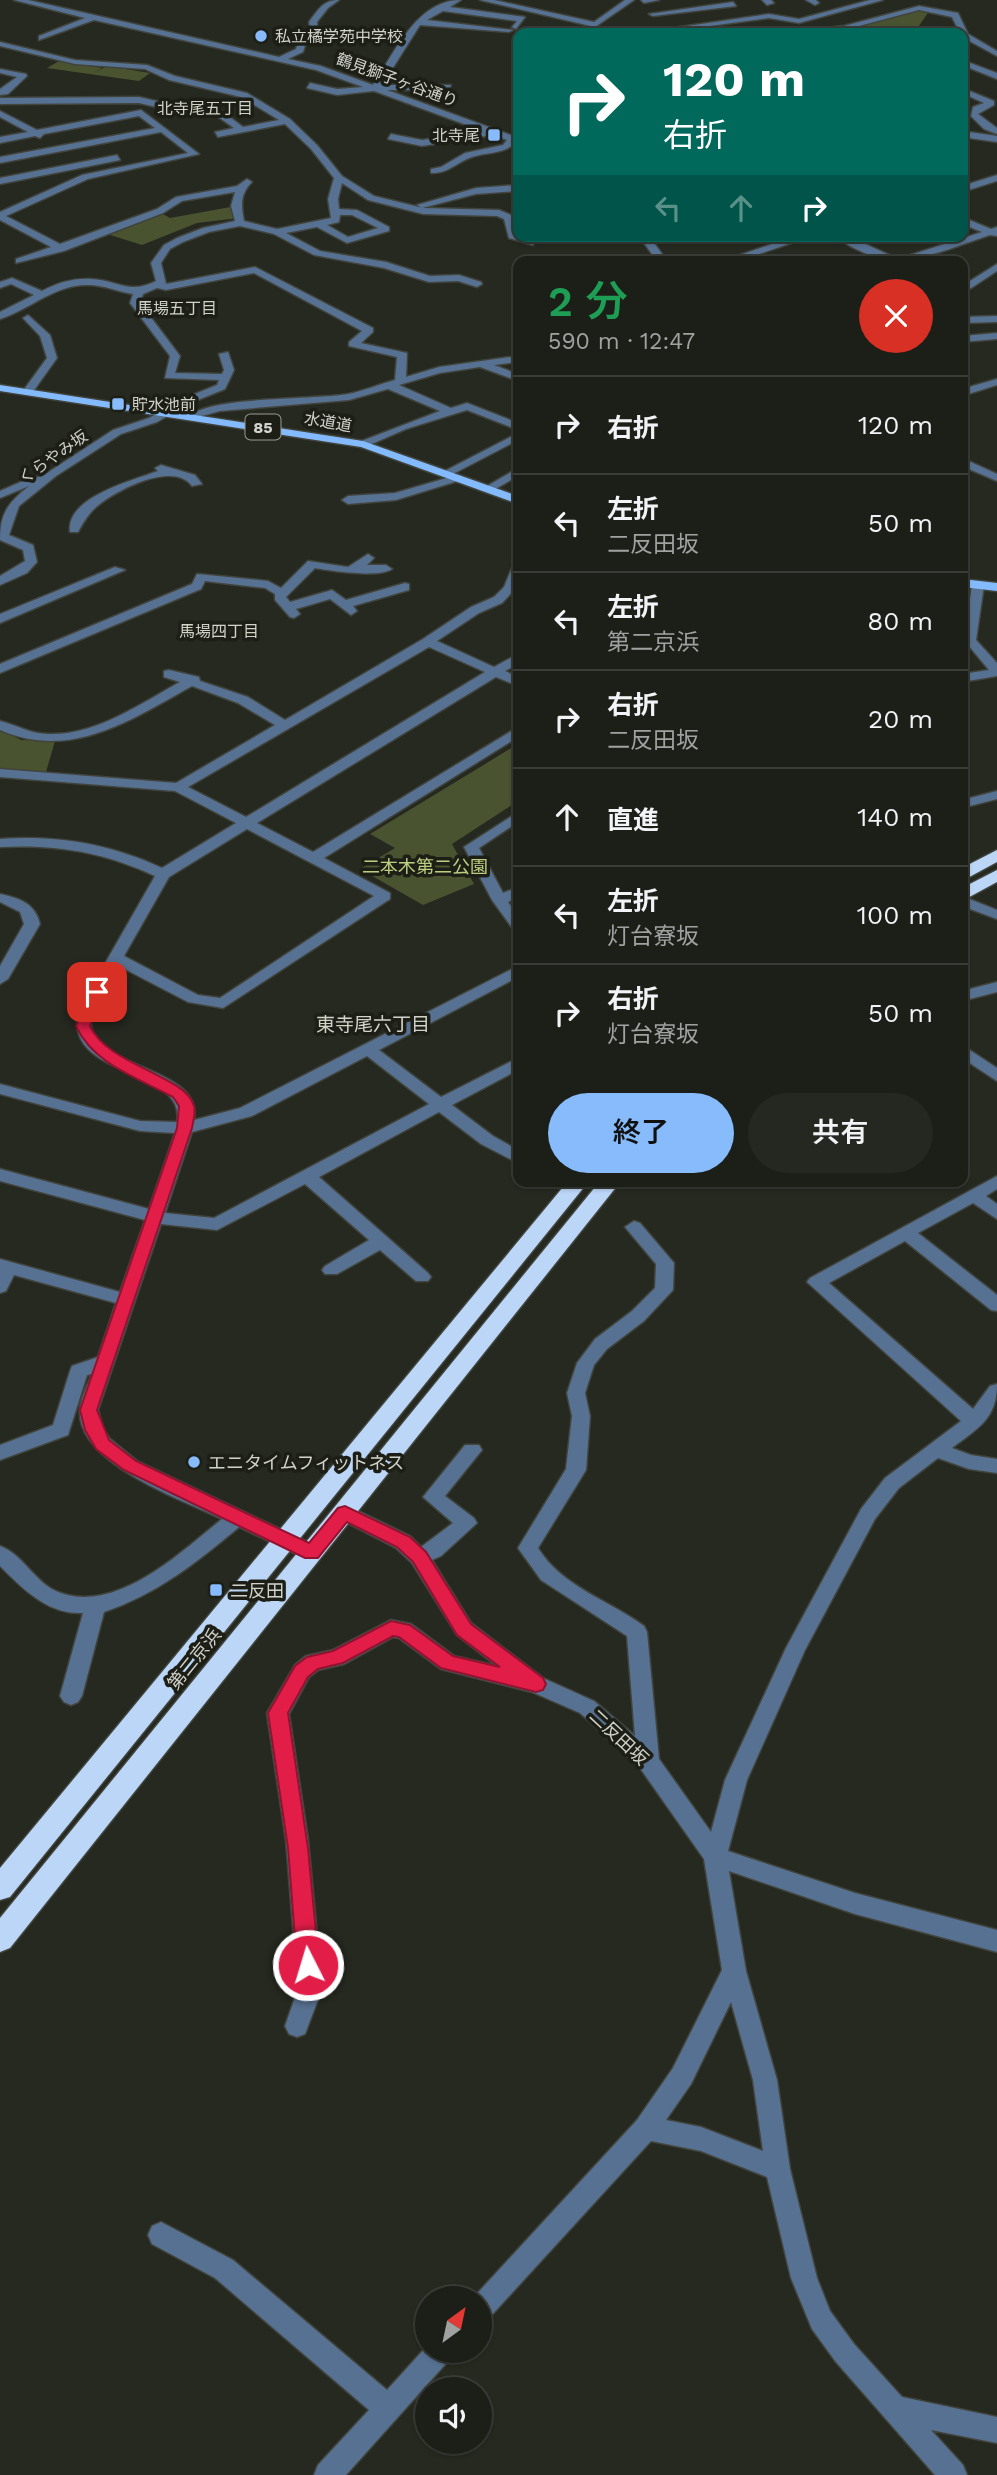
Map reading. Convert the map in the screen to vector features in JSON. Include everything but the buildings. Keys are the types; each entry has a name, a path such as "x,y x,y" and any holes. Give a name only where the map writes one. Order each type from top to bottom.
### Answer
{"highway":[{"path":"968,872 997,855"},
{"path":"968,894 997,875"},
{"name":"第二京浜","path":"0,1888 288,1541 569,1187"},
{"name":"第二京浜","path":"0,1939 606,1187"}],"main road":[{"name":"水道道","path":"0,388 363,444 513,498"},
{"path":"968,583 997,587"}],"street":[{"name":"鶴見獅子ヶ谷通り","path":"18,0 281,59 376,88 513,137"},
{"path":"58,2 67,0"},
{"path":"281,59 300,50 303,38 314,30 313,22 325,6 335,0"},
{"path":"376,88 418,22 438,8 457,0"},
{"path":"484,0 595,25 630,0"},
{"path":"643,1 655,0"},
{"path":"814,3 836,0"},
{"path":"691,28 769,16 799,21 879,0"},
{"path":"918,0 927,8 955,15 962,28"},
{"path":"643,1 662,28"},
{"path":"770,3 799,21 802,28"},
{"path":"653,15 733,4"},
{"path":"438,8 522,19 514,28"},
{"path":"849,28 927,8"},
{"path":"42,38 91,18"},
{"path":"418,22 513,29"},
{"path":"968,37 980,47 997,54"},
{"path":"0,44 88,64 146,67 194,85 244,95 286,121 314,147 339,178 359,188 371,198 424,211 499,214 508,217 513,236"},
{"path":"968,52 980,47"},
{"path":"968,64 997,76"},
{"path":"0,71 23,76 5,92 0,92"},
{"path":"310,86 337,92 376,88 448,87"},
{"path":"968,93 991,103 976,109 974,114 997,137"},
{"path":"0,101 139,100 183,110 195,108 220,114 240,129"},
{"path":"0,130 4,139 141,113 195,154 88,174 12,201"},
{"path":"0,114 37,133 88,174"},
{"path":"218,134 286,121"},
{"path":"0,160 163,129"},
{"path":"391,137 422,143 495,132"},
{"path":"968,135 997,137"},
{"path":"434,171 444,169 468,155 506,147 513,138"},
{"path":"170,147 184,145"},
{"path":"0,181 131,155"},
{"path":"0,215 88,174"},
{"path":"277,232 336,220 333,199 339,178"},
{"path":"968,187 997,178"},
{"path":"19,261 61,249 160,211 179,199 240,188 249,180"},
{"path":"240,188 236,206 240,223"},
{"path":"409,207 476,191 513,188"},
{"path":"317,223 348,240 386,229 354,212 335,212"},
{"path":"0,215 61,249"},
{"path":"968,222 995,232"},
{"path":"0,316 62,285 92,282 139,292 160,282 156,263 167,247 192,234 240,223 277,232 317,253 386,265 429,279 459,278 477,284"},
{"path":"968,240 995,232"},
{"path":"743,256 788,242"},
{"path":"853,242 883,256"},
{"path":"916,256 962,242"},
{"path":"968,287 997,267"},
{"path":"156,285 166,287 255,270 369,330 353,344 403,355 394,382"},
{"path":"0,285 12,281 41,294"},
{"path":"139,292 135,303 175,356 169,376 225,377 229,370 224,354"},
{"path":"28,318 45,335 52,358 28,391"},
{"path":"968,320 997,319"},
{"path":"968,338 997,336"},
{"path":"195,417 200,412 220,408 349,397 394,382 513,360"},
{"path":"480,364 513,376"},
{"name":"くらやみ坂","path":"6,578 31,562 29,548 2,537 14,504 52,474 117,432 153,420 221,387 225,377"},
{"path":"394,382 449,411"},
{"path":"968,391 997,382"},
{"path":"363,444 467,406 513,425"},
{"path":"348,500 396,496 451,476 513,439"},
{"path":"968,464 997,478"},
{"path":"74,529 77,520 106,494 128,483 155,478 165,469 191,477 196,484"},
{"path":"0,495 52,474"},
{"path":"488,489 513,474"},
{"path":"358,568 368,558"},
{"path":"386,569 358,568 350,571 312,564 279,597 291,611 332,594 348,608 406,588"},
{"path":"0,619 119,570"},
{"path":"0,669 197,586 201,577 268,584 282,593"},
{"path":"968,632 978,584"},
{"path":"178,787 428,642 475,610 498,600 513,589"},
{"path":"428,642 513,680"},
{"path":"968,643 997,671"},
{"path":"312,1553 130,1466 103,1444 94,1430 89,1410 185,1128 187,1106 178,1094 103,1054 90,1041 83,1026 87,1009 163,874 513,661"},
{"path":"968,677 997,671"},
{"path":"169,674 194,680 243,700 284,725"},
{"path":"0,725 22,737 49,738 85,733 109,725 194,680"},
{"path":"315,858 513,734"},
{"path":"0,774 178,787 385,896 223,1003 210,1004 194,999 116,958"},
{"path":"968,802 997,795"},
{"path":"513,819 471,847 499,900 513,919"},
{"path":"0,843 59,840 97,847 163,874"},
{"path":"499,900 513,893"},
{"path":"0,898 21,904 31,915 32,924 0,979"},
{"path":"968,901 997,915"},
{"path":"0,1089 140,1126 185,1128 246,1112 513,974"},
{"path":"968,994 997,987"},
{"path":"369,1050 487,1140 513,1154"},
{"path":"968,1054 997,1076"},
{"path":"0,1175 172,1221 217,1224 513,1066"},
{"path":"308,1177 422,1277"},
{"path":"974,1421 816,1282 997,1182"},
{"path":"974,1195 997,1213"},
{"path":"634,1227 665,1263 664,1290 638,1316 601,1344 586,1363 576,1393 581,1416 576,1470 528,1548 535,1564 547,1576 611,1613 637,1632 648,1761"},
{"path":"905,1232 997,1305"},
{"path":"331,1270 381,1241"},
{"path":"0,1287 4,1267 128,1300"},
{"path":"0,1453 61,1430 79,1371 105,1362"},
{"path":"953,2475 845,2353 821,2320 804,2278 778,2169 765,2080 734,1971 715,1856 736,1780 796,1648 868,1514 892,1483 974,1421 997,1391"},
{"path":"419,1557 433,1550 467,1523 433,1497 472,1450"},
{"path":"937,1450 969,1462 997,1466"},
{"name":"二反田坂","path":"345,1513 403,1542 419,1557 464,1629 536,1684 587,1707 648,1761 715,1856"},
{"path":"0,1554 51,1598 95,1606 130,1596 160,1577 239,1516"},
{"path":"71,1696 95,1606"},
{"path":"297,2026 310,1989 298,1848 278,1713 302,1671 313,1662 337,1658 391,1629 404,1630 447,1662 536,1684"},
{"path":"715,1856 825,1897 912,1922 997,1941"},
{"path":"492,2296 646,2128 682,2076 734,1971"},
{"path":"646,2128 701,2139 778,2169"},
{"path":"161,2235 224,2269 387,2408"},
{"path":"328,2475 429,2363"},
{"path":"898,2410 997,2430"}],"green space":[{"path":"919,10 930,10 917,28 863,26"},
{"path":"59,61 102,68 94,73 107,66 150,73 139,81 47,68"},
{"path":"236,206 239,218 197,223 142,245 107,234 161,213 170,218"},
{"path":"0,729 21,740 55,741 46,772 0,769"},
{"name":"二本木第二公園","path":"513,747 513,804 452,844 474,884 423,905 360,869 395,848 370,834"}],"place":[{"name":"私立橘学苑中学校","path":"261,36"},
{"name":"北寺尾","path":"494,135"},
{"name":"貯水池前","path":"118,404"},
{"name":"エニタイムフィットネス","path":"194,1462"},
{"name":"二反田","path":"216,1590"}],"district":[{"name":"北寺尾五丁目","path":"205,108"},
{"name":"馬場五丁目","path":"177,308"},
{"name":"馬場四丁目","path":"219,631"},
{"name":"東寺尾六丁目","path":"373,1024"}],"route":[{"path":"97,992 87,1009 83,1026 90,1041 103,1054 178,1094 187,1106 185,1128 89,1410 94,1430 114,1455 130,1466 312,1553 345,1513 403,1542 419,1557 464,1629 536,1684 447,1662 404,1630 391,1629 337,1658 313,1662 302,1671 278,1713 298,1848 308,1965"}]}
